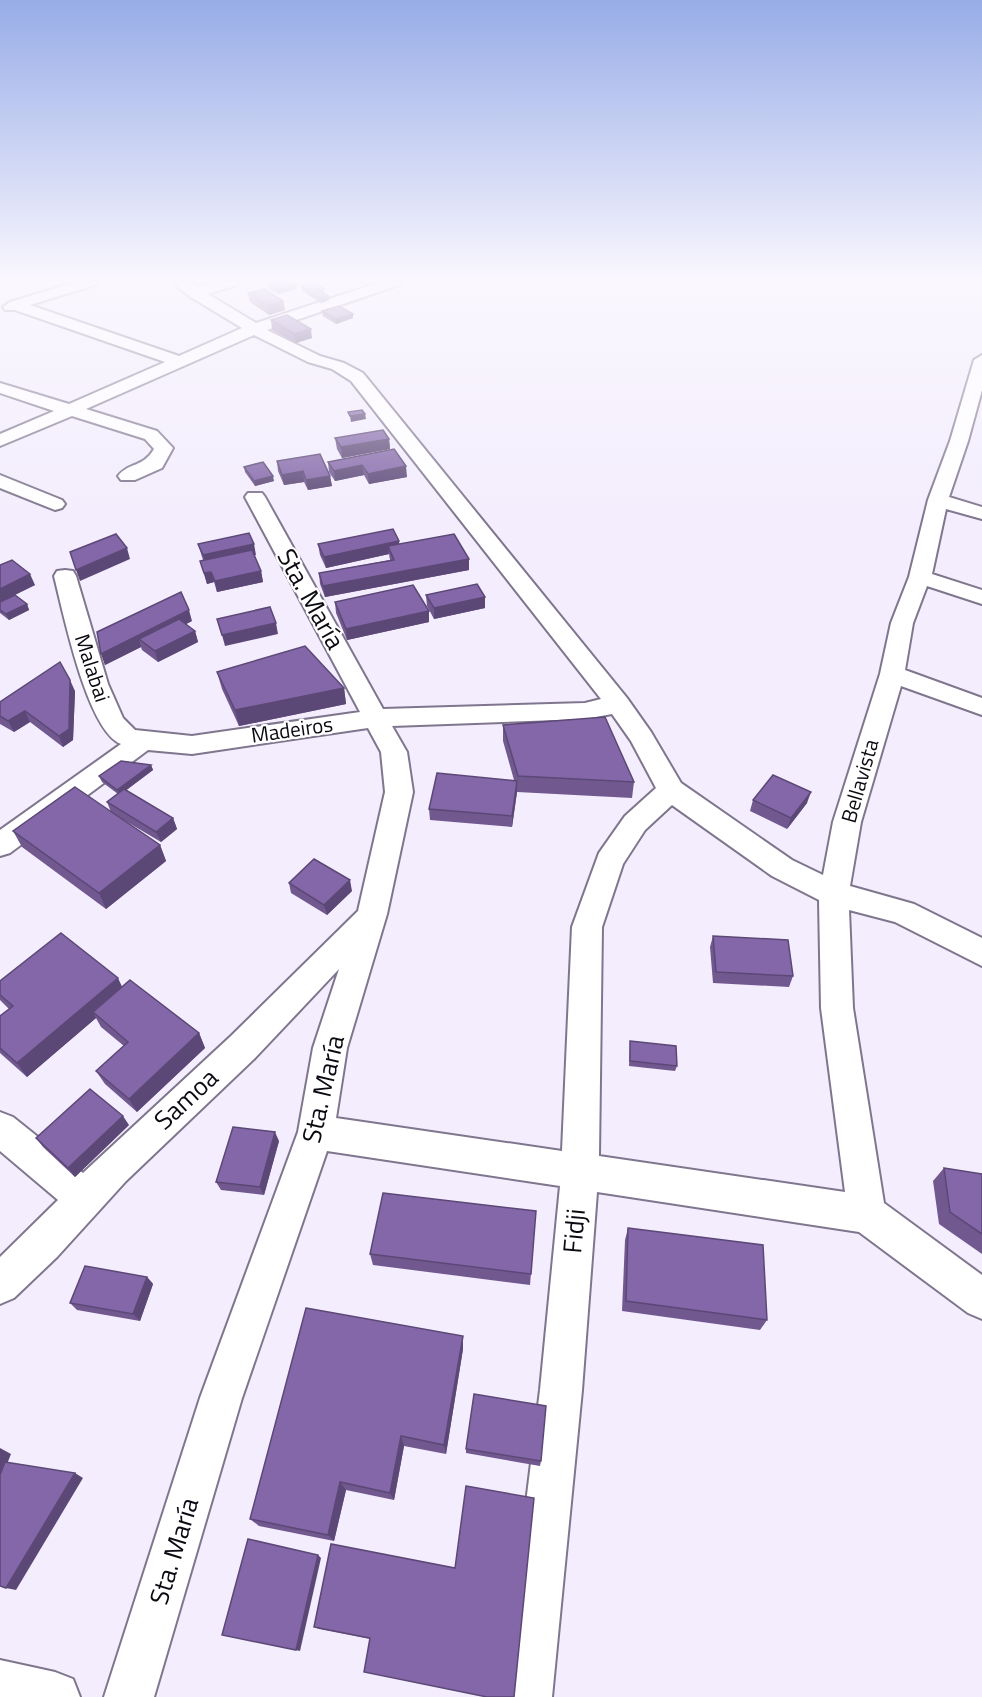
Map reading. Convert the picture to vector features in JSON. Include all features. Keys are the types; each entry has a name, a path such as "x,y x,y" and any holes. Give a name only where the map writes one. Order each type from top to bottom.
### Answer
{"street":[{"path":"322,361 338,366 357,377 618,704 642,738 671,790 782,868 834,894 903,912 982,953"},
{"name":"Bellavista","path":"867,1214 837,1008 834,894 847,822 892,674 902,623 920,577 938,500 979,385 982,361"},
{"path":"0,441 180,362"},
{"path":"0,388 151,435 164,448 155,464 128,476"},
{"path":"959,441 982,446"},
{"path":"0,481 55,504"},
{"name":"Sta. María","path":"129,1697 221,1398 316,1132 330,1048 372,914 399,792 394,752 255,497"},
{"path":"938,500 982,513"},
{"name":"Malabai","path":"65,576 82,643 109,719 122,735 142,741"},
{"path":"920,577 982,597"},
{"path":"892,674 982,707"},
{"name":"Madeiros","path":"142,741 192,745 376,718 585,711 618,704"},
{"path":"0,845 142,741"},
{"name":"Fidji","path":"527,1697 561,1390 580,1170 587,927 609,861 635,823 671,790"},
{"name":"Samoa","path":"0,1284 43,1243 113,1168 243,1047 372,914"},
{"path":"0,1129 84,1198"},
{"path":"316,1132 867,1214 982,1299"},
{"path":"0,1685 55,1697"}],"building":[{"path":"362,410 365,414 350,416 348,412"},
{"path":"383,430 389,439 341,447 335,438"},
{"path":"394,449 406,466 368,474 362,465 334,471 328,462"},
{"path":"320,454 330,476 306,480 303,471 282,475 277,461"},
{"path":"263,462 273,476 254,481 244,467"},
{"path":"393,529 399,541 324,557 318,544"},
{"path":"249,533 254,544 203,555 198,544"},
{"path":"116,534 127,548 76,570 70,552"},
{"path":"454,534 469,559 323,586 319,573 394,560 388,546"},
{"path":"252,550 261,571 215,581 211,572 204,573 200,561"},
{"path":"12,560 30,574 0,589 0,565"},
{"path":"477,584 485,597 434,608 426,595"},
{"path":"413,585 429,611 346,629 335,602"},
{"path":"181,592 189,610 101,654 97,632"},
{"path":"15,595 27,604 6,614 0,610 0,602"},
{"path":"270,607 276,623 222,635 217,619"},
{"path":"179,619 195,631 155,651 139,639"},
{"path":"305,646 344,688 235,710 217,672"},
{"path":"60,662 70,680 69,729 59,736 25,711 8,721 0,716 0,702"},
{"path":"605,717 634,782 518,776 503,725"},
{"path":"121,761 151,765 117,790 99,776"},
{"path":"437,773 517,781 512,816 429,809"},
{"path":"773,775 811,792 791,818 753,800"},
{"path":"75,787 160,845 99,893 13,831"},
{"path":"124,789 173,818 156,832 107,802"},
{"path":"314,859 350,880 324,905 289,883"},
{"path":"61,933 118,978 17,1063 0,1048 0,1016 13,1006 0,995 0,981"},
{"path":"713,936 788,940 793,976 716,972"},
{"path":"130,980 199,1033 129,1099 96,1071 128,1042 93,1012"},
{"path":"630,1041 676,1046 677,1066 630,1061"},
{"path":"90,1089 123,1116 68,1168 36,1138"},
{"path":"233,1127 275,1132 260,1187 216,1182"},
{"path":"944,1168 982,1174 982,1234 950,1212"},
{"path":"383,1193 536,1211 531,1274 370,1254"},
{"path":"628,1228 763,1245 767,1320 626,1301"},
{"path":"85,1266 147,1277 133,1314 70,1303"},
{"path":"306,1308 463,1336 444,1445 401,1436 390,1493 340,1482 328,1535 250,1519"},
{"path":"474,1394 546,1406 541,1461 466,1449"},
{"path":"5,1462 75,1473 6,1588 0,1586 0,1475"},
{"path":"466,1486 534,1498 514,1697 487,1697 364,1672 370,1638 314,1627 331,1544 455,1568"},
{"path":"248,1539 318,1555 296,1650 222,1635"}]}
